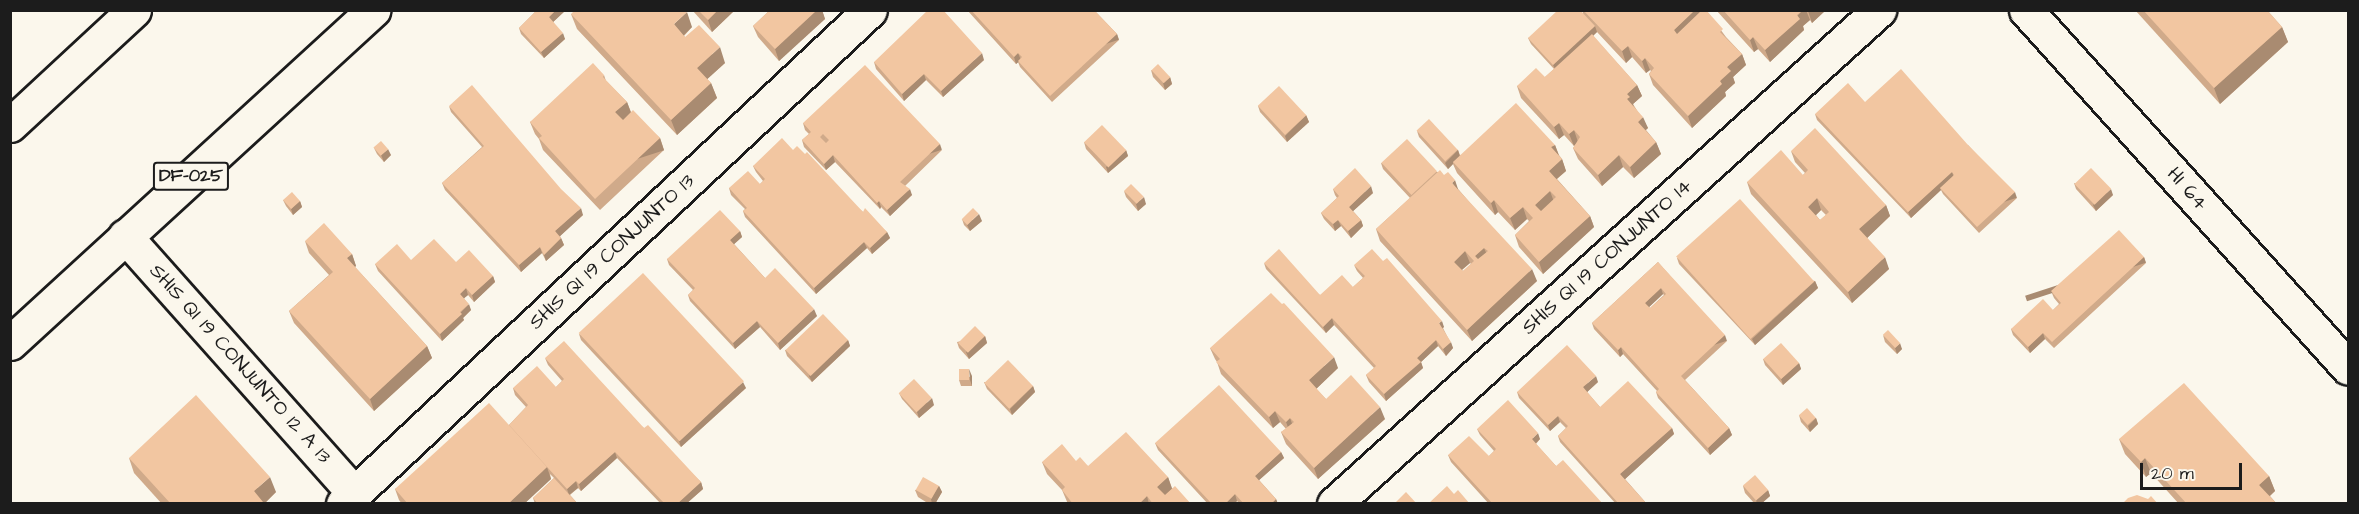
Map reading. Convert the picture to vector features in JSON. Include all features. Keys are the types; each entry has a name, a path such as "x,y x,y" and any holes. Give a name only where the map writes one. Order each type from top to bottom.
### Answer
{"street":[{"path":"10,125 134,10"},
{"name":"DF-025","path":"10,343 373,10"},
{"name":"SHIS QI 19 CONJUNTO 13","path":"349,498 870,10"},
{"name":"SHIS QI 19 CONJUNTO 14","path":"1334,504 1879,10"},
{"name":"HI 64","path":"2026,10 2349,367"},
{"name":"SHIS QI 19 CONJUNTO 12 A 13","path":"125,236 349,498"}],"building":[{"path":"537,10 556,10 549,17 563,33 541,52 519,28"},
{"path":"575,10 685,10 687,12 674,24 685,37 699,25 720,47 697,68 711,83 671,120 571,14"},
{"path":"698,10 718,10 708,20"},
{"path":"770,10 817,10 775,49 753,26"},
{"path":"928,10 943,10 982,53 941,91 924,74 902,94 874,62"},
{"path":"971,10 1094,10 1117,34 1050,96 1018,61 1022,57 1018,53 1014,57"},
{"path":"1558,10 1580,10 1595,26 1553,65 1528,38"},
{"path":"1583,10 1695,10 1674,30 1677,34 1702,10 1706,10 1723,29 1720,32 1742,54 1727,67 1731,71 1720,81 1722,84 1688,116 1649,74 1654,68 1645,58 1642,61 1628,46 1622,51"},
{"path":"1723,10 1803,10 1797,15 1800,19 1765,50 1753,37 1750,40"},
{"path":"2143,10 2267,10 2282,27 2214,88"},
{"path":"1592,34 1637,85 1627,94 1630,97 1627,99 1643,117 1638,122 1656,142 1630,167 1619,155 1598,175 1573,148 1580,137 1574,130 1569,134 1559,123 1554,127 1517,86 1536,68 1545,77"},
{"path":"593,63 627,102 615,112 623,120 633,110 660,138 595,199 539,138 542,136 530,122"},
{"path":"1158,64 1170,77 1164,83 1151,70"},
{"path":"865,65 940,144 900,182 910,189 887,210 879,201 877,203 833,155 824,164 802,140 811,132 803,123","holes":["823,134 829,140 826,143 820,137"]},
{"path":"1901,69 1968,145 2015,192 1977,227 1940,188 1954,175 1952,172 1908,212 1815,114 1848,83 1865,102"},
{"path":"472,85 561,189 581,208 555,231 561,238 544,255 540,247 519,265 442,183 484,146 449,106"},
{"path":"1279,86 1306,115 1285,135 1258,106"},
{"path":"1516,103 1555,145 1551,147 1562,159 1549,171 1590,216 1539,262 1515,235 1533,218 1523,207 1510,218 1494,200 1491,203 1453,162","holes":["1550,191 1556,197 1541,211 1535,205"]},
{"path":"1429,119 1458,150 1445,161 1417,131"},
{"path":"1102,125 1126,150 1108,168 1084,142"},
{"path":"1815,128 1886,205 1859,229 1885,257 1848,292 1747,182 1781,150 1803,175 1808,170 1791,151","holes":["1817,198 1829,212 1820,220 1808,207"]},
{"path":"782,138 793,150 797,146 805,154 807,152 863,212 865,208 887,232 870,248 864,242 814,288 743,211 747,208 729,188 748,171 760,184 765,179 753,166"},
{"path":"1407,139 1437,171 1411,195 1381,163"},
{"path":"381,141 388,149 381,156 373,148"},
{"path":"1355,168 1371,186 1349,207 1361,220 1348,231 1338,220 1333,224 1321,213 1339,196 1333,189"},
{"path":"2091,168 2111,189 2095,205 2074,184"},
{"path":"1440,170 1444,175 1448,172 1455,180 1452,183 1532,269 1467,330 1376,229","holes":["1484,248 1488,251 1478,259 1475,256","1465,251 1474,261 1463,271 1454,262"]},
{"path":"1131,184 1144,197 1137,204 1124,191"},
{"path":"292,192 300,201 291,209 283,200"},
{"path":"1740,199 1814,281 1750,339 1676,257"},
{"path":"973,208 979,214 967,225 962,219"},
{"path":"720,210 740,231 730,240 765,278 775,268 814,309 778,343 757,321 733,343 688,295 695,288 667,259"},
{"path":"324,223 352,254 347,258 427,346 370,399 289,311 333,272 305,241"},
{"path":"2119,230 2144,257 2052,342 2043,333 2028,347 2011,329 2043,299 2053,310 2061,303 2051,291"},
{"path":"434,239 456,262 469,250 493,276 472,295 466,288 460,294 469,304 460,312 462,314 440,334 375,264 397,244 411,260"},
{"path":"1279,249 1320,295 1342,275 1353,287 1365,276 1354,265 1372,249 1383,261 1387,258 1442,321 1439,323 1451,342 1443,349 1436,340 1417,358 1421,362 1384,394 1366,375 1376,366 1332,318 1323,327 1264,263"},
{"path":"1658,262 1725,335 1681,376 1729,428 1708,448 1656,392 1659,389 1621,347 1618,350 1592,323","holes":["1661,288 1666,294 1650,308 1645,303"]},
{"path":"643,273 744,381 680,441 579,333"},
{"path":"1271,293 1282,304 1284,303 1334,357 1309,380 1326,399 1351,375 1380,407 1314,468 1281,432 1294,422 1290,418 1286,422 1275,411 1269,417 1216,362 1220,359 1210,348"},
{"path":"823,314 848,340 811,376 786,350"},
{"path":"975,326 985,336 968,353 958,343"},
{"path":"1888,330 1900,343 1895,348 1883,335"},
{"path":"564,341 644,428 648,425 701,482 677,504 665,504 615,452 579,484 576,481 567,489 509,425 528,405 513,388 537,366 556,387 564,379 545,358"},
{"path":"1781,343 1799,363 1781,379 1763,359"},
{"path":"1567,345 1596,376 1583,387 1600,407 1628,381 1672,428 1620,474 1647,504 1619,504 1558,436 1568,426 1558,416 1548,425 1517,392"},
{"path":"1008,360 1033,386 1009,409 984,383"},
{"path":"959,369 969,369 969,380 959,380"},
{"path":"914,379 932,398 916,412 899,393"},
{"path":"2184,383 2269,476 2259,485 2277,504 2187,504 2145,458 2141,462 2119,439"},
{"path":"1219,385 1281,452 1255,476 1276,499 1271,504 1244,504 1235,494 1225,504 1212,504 1155,443"},
{"path":"196,395 270,477 254,491 263,502 261,504 171,504 129,458"},
{"path":"1508,400 1538,433 1532,439 1556,466 1563,460 1603,504 1493,504 1448,455 1469,436 1489,456 1496,449 1477,429"},
{"path":"489,403 547,467 508,504 408,504 395,489"},
{"path":"1807,408 1816,418 1808,425 1799,415"},
{"path":"1126,432 1168,477 1157,487 1165,495 1175,486 1191,504 1153,504 1147,496 1140,504 1073,504 1062,490 1065,487 1042,462 1062,444 1076,461 1080,457 1088,466"},
{"path":"1755,475 1768,490 1756,501 1743,485"},
{"path":"923,477 939,486 931,499 916,490"},
{"path":"554,478 578,504 538,504 533,498"},
{"path":"1447,486 1454,494 1458,490 1470,504 1428,504"},
{"path":"1406,492 1417,504 1394,504"},
{"path":"2137,495 2148,499 2151,496 2158,504 2122,504 2128,498"}]}
